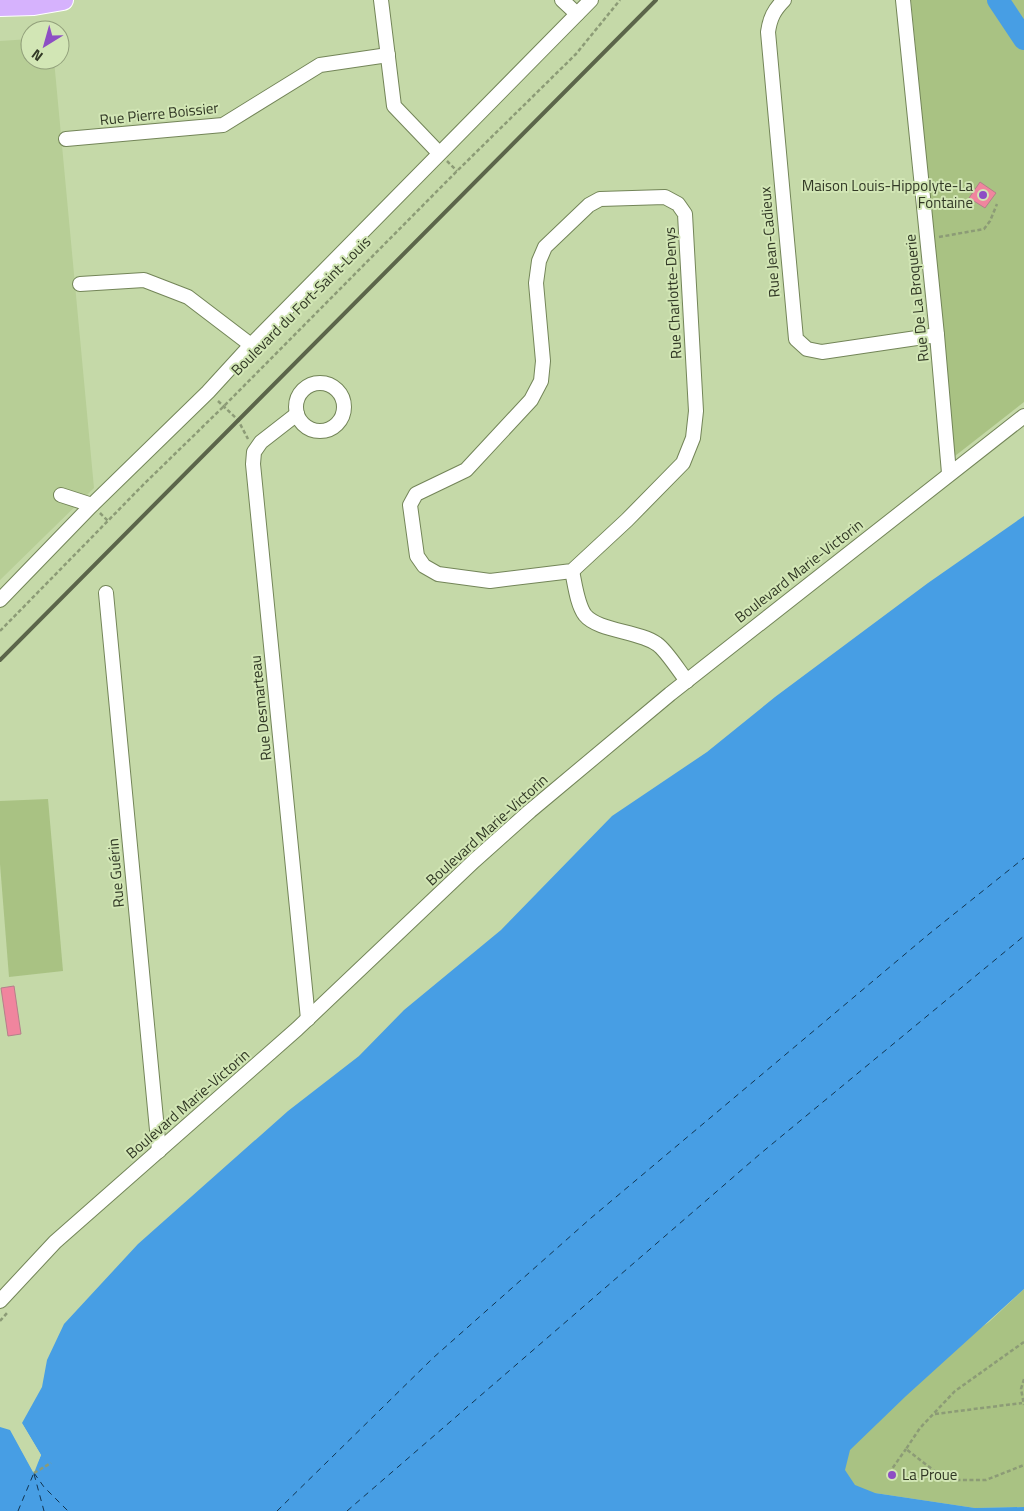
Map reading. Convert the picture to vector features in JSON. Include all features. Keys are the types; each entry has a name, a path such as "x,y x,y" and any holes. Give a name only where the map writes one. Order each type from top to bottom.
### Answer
{"highway":[{"path":"0,6 34,5 63,0"}],"street":[{"path":"381,0 394,106 440,153"},
{"path":"562,0 577,14"},
{"name":"Boulevard du Fort-Saint-Louis","path":"0,600 92,505 208,392 251,345 592,0"},
{"name":"Rue Jean-Cadieux","path":"784,0 776,8 770,19 768,32 796,339 806,349 822,352 937,336"},
{"name":"Rue De La Broquerie","path":"903,0 928,239 949,473"},
{"name":"Rue Pierre Boissier","path":"66,139 223,126 320,65 388,55"},
{"name":"Rue Charlotte-Denys","path":"665,197 678,204 685,214 696,411 693,438 683,463 627,520 572,571 490,581 438,574 424,566 417,556 410,505 416,494 466,470 532,400 541,381 543,361 536,283 539,261 545,247 589,205 600,199 665,197"},
{"path":"80,284 144,280 188,297 251,345"},
{"path":"254,452 261,442 297,414"},
{"name":"Boulevard Marie-Victorin","path":"6,1305 55,1242 236,1085 523,817 686,680 1024,416"},
{"name":"Rue Desmarteau","path":"254,452 253,464 308,1019"},
{"path":"61,495 92,505"},
{"path":"572,571 580,605 584,614 592,622 644,638 658,645 686,680"},
{"name":"Rue Guérin","path":"106,593 159,1150"}],"path":[{"name":"Boulevard du Fort-Saint-Louis","path":"0,631 143,485 576,54 620,0"},
{"path":"928,239 984,229 990,221 997,204"},
{"path":"208,392 238,420 254,452"},
{"path":"0,1321 6,1305"},
{"path":"889,1473 920,1428 955,1391 1024,1342"},
{"path":"934,1414 1023,1404 1021,1390 1024,1379"},
{"path":"906,1450 941,1476 955,1480 986,1480 1024,1466"},
{"path":"34,1473 51,1463"}],"shaded area":[{"path":"911,0 1024,0 1024,402 955,456"},
{"path":"20,40 20,70 55,70 94,488 0,580 0,41"},
{"path":"48,799 63,971 9,977 0,864 0,801"},
{"path":"1024,1289 1024,1507 975,1508 875,1493 735,1497 989,1322"}],"water":[{"path":"1024,516 1024,1289 906,1396 850,1450 845,1470 855,1485 875,1493 975,1508 1024,1507 1024,1511 0,1511 0,1427 10,1430 33,1472 41,1455 22,1423 42,1387 47,1360 64,1324 138,1244 288,1111 359,1056 404,1010 501,930 612,816 707,752 775,697 928,583"}],"pier":[{"path":"20,1420 41,1455 34,1473 9,1427 12,1428 33,1467 38,1456 19,1424"}],"building":[{"name":"Maison Louis-Hippolyte-La Fontaine","path":"980,182 996,193 985,208 969,198"},
{"path":"14,986 21,1034 8,1036 1,988"}],"waterway":[{"path":"998,0 1024,39"}],"ferry route":[{"path":"277,1511 433,1358 591,1218 929,934 1024,858"},
{"path":"347,1511 760,1154 1024,936"},
{"path":"34,1473 44,1487 68,1511"},
{"path":"34,1474 44,1511"},
{"path":"18,1511 33,1475"}],"railway":[{"path":"0,660 656,0"}],"place":[{"name":"Maison Louis-Hippolyte-La Fontaine","path":"983,195"},
{"name":"La Proue","path":"892,1475"}]}
